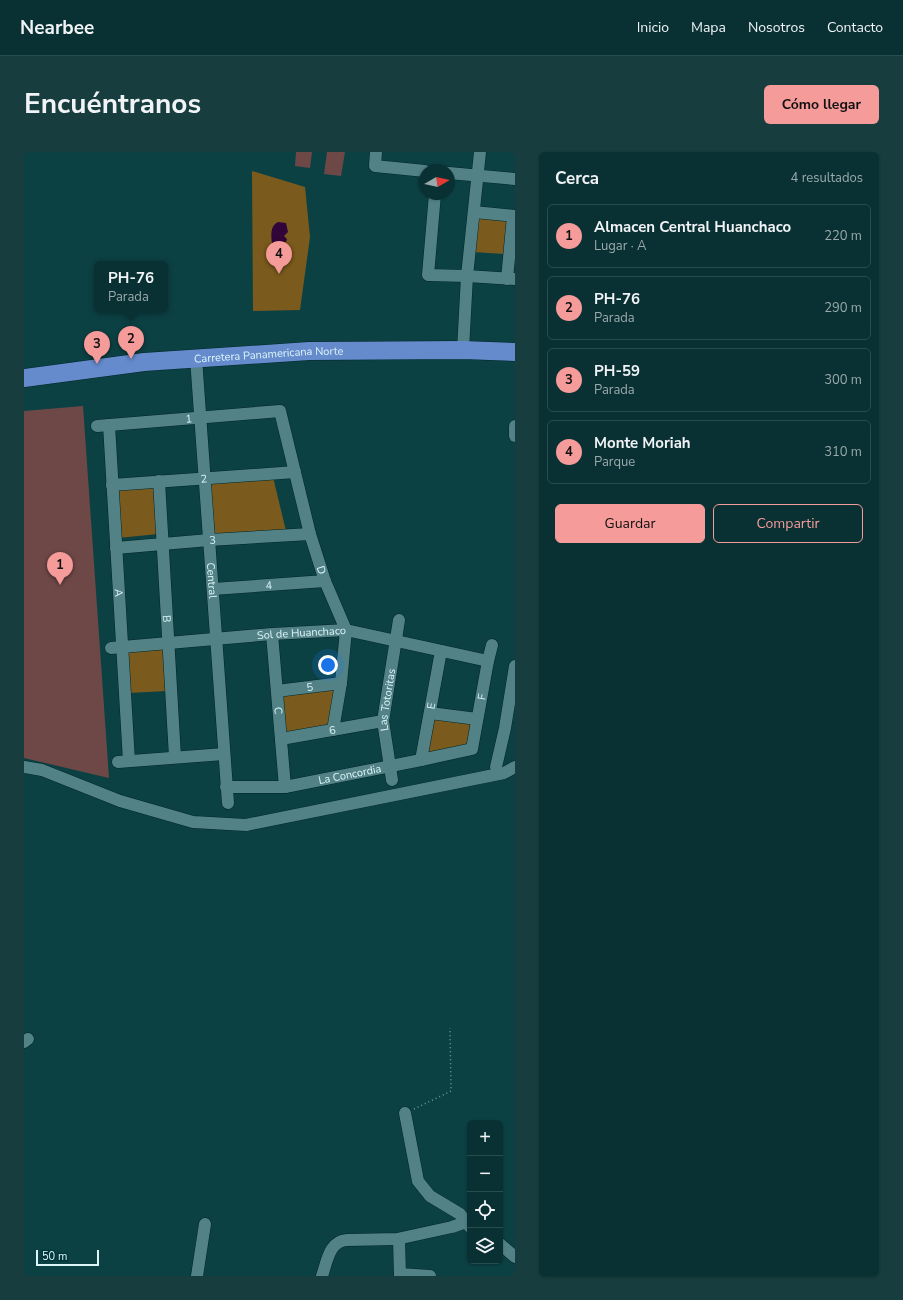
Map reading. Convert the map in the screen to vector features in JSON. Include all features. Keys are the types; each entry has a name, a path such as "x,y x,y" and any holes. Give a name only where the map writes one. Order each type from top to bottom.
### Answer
{"highway":[{"name":"Carretera Panamericana Norte","path":"24,378 144,362 309,351 463,350 515,352"}],"street":[{"path":"376,152 374,166 419,170"},
{"path":"463,350 467,276 480,152"},
{"path":"455,174 515,180"},
{"path":"434,200 428,275 511,279 514,216 474,212"},
{"name":"Central","path":"196,358 228,803"},
{"name":"1","path":"103,425 200,416 280,411"},
{"name":"D","path":"280,411 310,534 325,581 346,630 341,684 333,730"},
{"name":"A","path":"103,425 112,485 116,548 117,648 123,761 175,757"},
{"path":"515,426 515,436"},
{"name":"2","path":"112,485 295,472"},
{"name":"B","path":"159,481 175,757"},
{"name":"3","path":"116,548 209,540 310,534"},
{"name":"4","path":"213,589 325,581"},
{"name":"Las Totoritas","path":"392,780 383,721 399,620"},
{"name":"Sol de Huanchaco","path":"117,648 272,634 346,630 488,661"},
{"name":"C","path":"272,634 285,787"},
{"name":"F","path":"472,749 492,645"},
{"name":"E","path":"421,760 441,651"},
{"path":"496,767 510,727 515,666"},
{"name":"5","path":"277,691 341,684"},
{"path":"430,713 477,719"},
{"name":"6","path":"281,738 383,721"},
{"name":"La Concordia","path":"226,787 285,787 390,767 472,749"},
{"path":"175,757 224,754"},
{"path":"24,767 42,770 120,801 193,822 246,825 504,773 515,768"},
{"path":"405,1113 418,1181 430,1196 460,1214 467,1224"},
{"path":"197,1276 205,1224"},
{"path":"322,1276 330,1250 333,1246 343,1240 399,1238 467,1225"},
{"path":"399,1238 400,1275 430,1276"},
{"path":"503,1247 515,1257"}],"path":[{"path":"405,1113 451,1091 450,1028"}],"shaded area":[{"path":"252,171 305,187 310,237 300,310 253,311"},
{"path":"476,214 509,218 505,254 472,252"},
{"path":"278,222 286,223 288,232 284,236 287,239 286,242 281,242 278,246 272,243 271,234 272,228"},
{"path":"273,477 286,531 213,536 208,482"},
{"path":"154,485 158,534 118,538 114,487"},
{"path":"165,649 167,691 128,693 125,652"},
{"path":"338,687 330,729 283,737 280,694"},
{"path":"431,716 473,722 468,748 425,758"}],"building":[{"path":"296,152 312,152 310,168 295,166"},
{"path":"327,152 345,152 341,176 324,174"},
{"path":"83,406 109,778 24,758 24,411"}],"place":[{"name":"Monte Moriah","path":"279,274"},
{"name":"PH-76","path":"131,359"},
{"name":"PH-59","path":"97,364"},
{"name":"Almacen Central Huanchaco","path":"60,585"}]}
